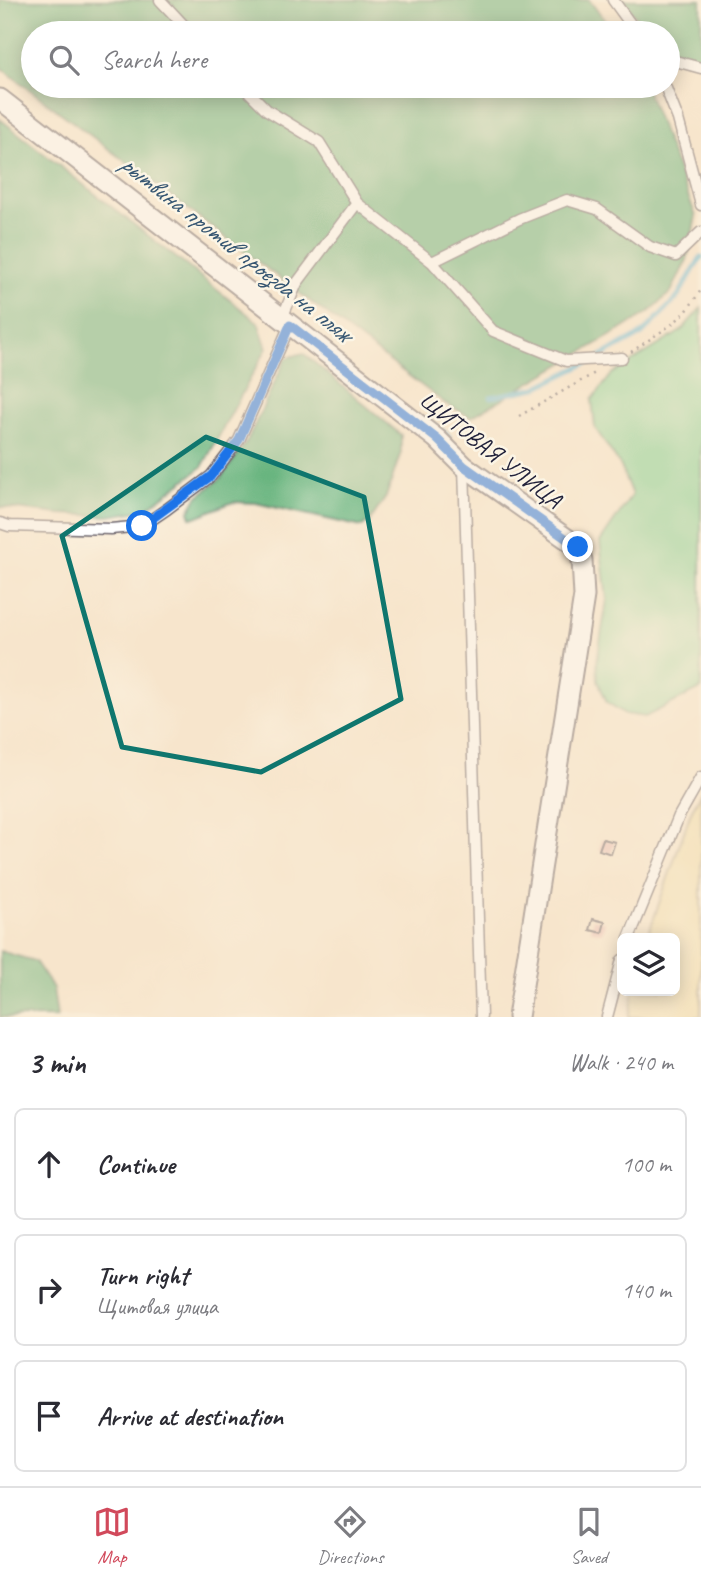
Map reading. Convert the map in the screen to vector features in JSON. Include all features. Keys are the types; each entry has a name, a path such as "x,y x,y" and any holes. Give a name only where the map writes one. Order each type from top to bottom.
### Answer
{"street":[{"name":"ЩИТОВАЯ УЛИЦА","path":"0,99 437,439 464,466 578,547 582,559 584,596 518,1017"}],"lane":[{"path":"160,0 180,21"},
{"path":"613,0 628,21"},
{"path":"680,63 701,68"},
{"path":"255,98 267,110 318,142 357,203 432,262 493,331 566,361 622,358"},
{"path":"670,98 701,205"},
{"path":"432,262 519,219 567,200 597,209 650,247 676,256 701,232"},
{"path":"0,523 9,526 111,529 142,526 211,476 239,440 286,321 297,284 357,203"},
{"path":"464,466 481,1017"},
{"path":"631,933 679,816 701,777"},
{"path":"607,1017 617,979"}],"highlighted area":[{"path":"206,437 364,497 401,699 261,772 122,747 62,536"}],"green space":[{"path":"0,0 589,0 606,21 21,21 21,83 0,67"},
{"path":"623,0 701,0 701,58 680,56 680,21 639,21"},
{"path":"41,98 650,98 696,216 687,260 671,292 649,312 624,328 471,417 446,404"},
{"path":"0,119 258,322 267,348 202,467 145,510 109,516 58,514 0,507"},
{"path":"701,308 701,689 645,717 625,714 607,702 598,681 597,661 607,600 600,542 632,495 620,465 595,428 592,400 612,374 681,331"},
{"path":"303,353 401,435 401,452 386,497 369,522 362,527 256,503 233,502 191,517 189,511 197,497 221,478 247,441 286,358"},
{"path":"0,951 35,961 53,988 57,1017 0,1017"}],"sand":[{"path":"701,792 701,1017 629,1017 633,996 680,996 680,933 649,933 691,812"}],"building":[{"path":"603,839 615,842 611,854 599,850"},
{"path":"593,919 605,922 602,933 590,930"}],"waterway":[{"name":"рытвина против проезда на пляж","path":"601,356 642,334 677,298 701,257"},
{"name":"рытвина против проезда на пляж","path":"491,397 536,388 589,362"},
{"name":"рытвина против проезда на пляж","path":"429,421 449,436"}],"route":[{"path":"142,526 211,476 239,440 290,325 437,439 464,466 578,547"}]}
